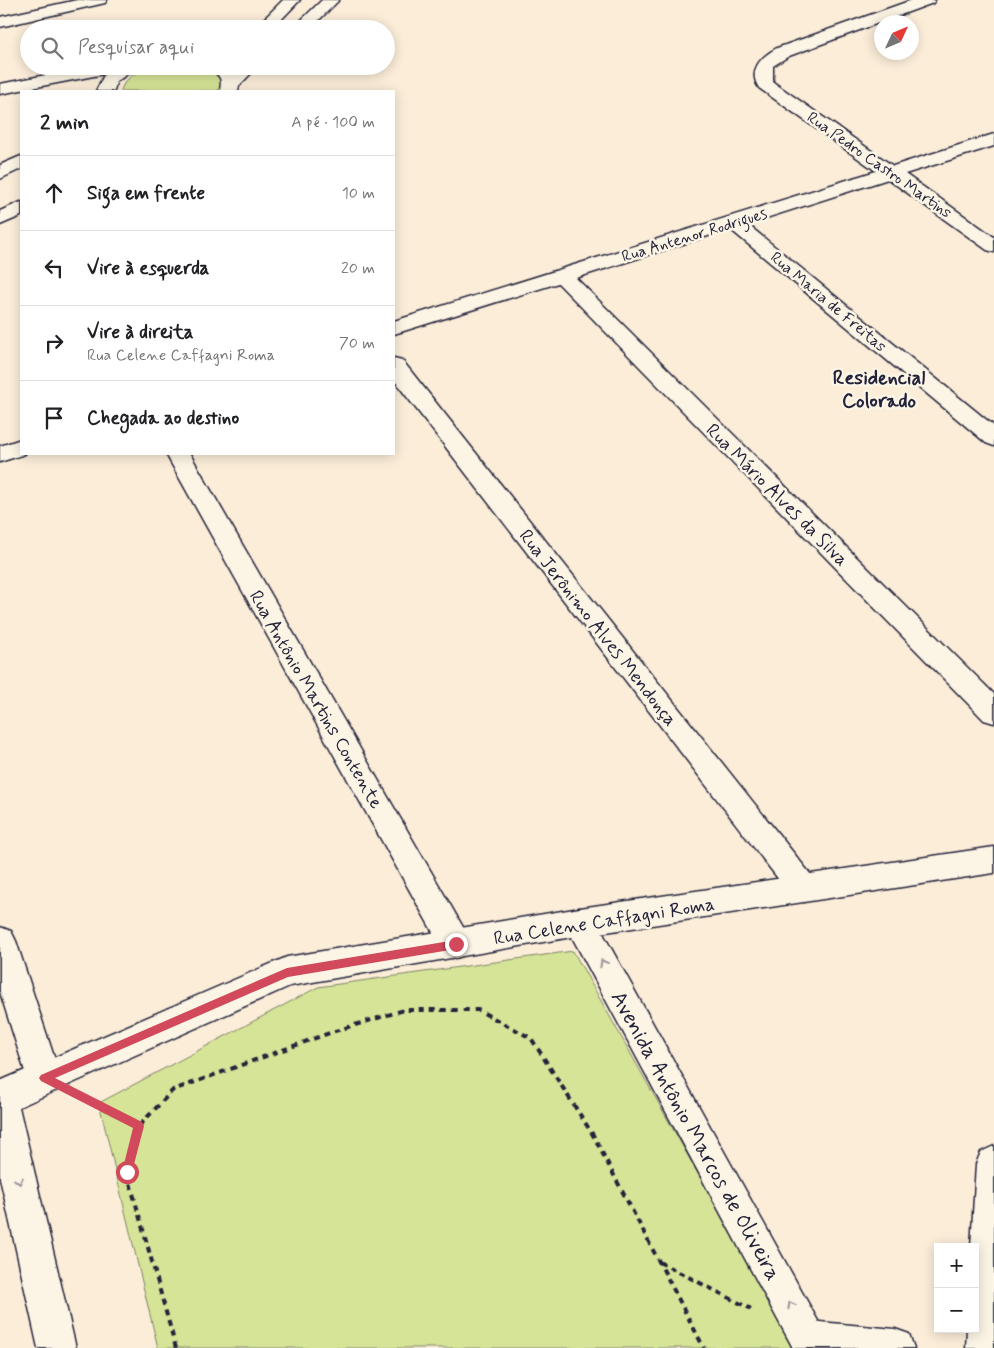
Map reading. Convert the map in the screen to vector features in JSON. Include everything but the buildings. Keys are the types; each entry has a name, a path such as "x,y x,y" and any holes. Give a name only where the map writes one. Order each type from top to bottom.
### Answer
{"street":[{"path":"0,22 99,0"},
{"path":"272,20 292,0"},
{"path":"310,20 331,0"},
{"name":"Rua Pedro Castro Martins","path":"927,0 770,59 764,64 761,73 765,84 892,172 994,246"},
{"path":"0,89 73,75"},
{"path":"105,90 105,86 115,75"},
{"path":"227,75 230,88"},
{"path":"230,88 242,75"},
{"path":"0,89 31,90"},
{"name":"Rua Antenor Rodrigues","path":"395,328 994,140"},
{"path":"0,173 20,163"},
{"path":"0,219 20,209"},
{"name":"Rua Maria de Freitas","path":"733,222 994,438"},
{"name":"Rua Mário Alves da Silva","path":"562,275 994,712"},
{"name":"Rua Jerônimo Alves Mendonça","path":"395,365 804,889"},
{"path":"0,454 20,447"},
{"name":"Rua Antônio Martins Contente","path":"179,455 456,944"},
{"name":"Rua Celene Caffagni Roma","path":"0,1098 287,972 580,922 994,860"},
{"name":"Avenida Antônio Marcos de Oliveira","path":"580,922 812,1344"},
{"path":"0,941 44,1078"},
{"path":"0,1098 57,1348"},
{"path":"985,1348 994,1164"},
{"path":"812,1344 895,1348"}],"path":[{"path":"176,1348 127,1172 139,1126 174,1090 332,1032 404,1010 478,1010 531,1038 592,1134 704,1348"},
{"path":"44,1078 139,1126"},
{"path":"659,1262 756,1312"}],"green space":[{"path":"133,75 219,75 222,81 219,90 121,90"},
{"path":"573,951 796,1348 158,1348 99,1103 318,987"}],"district":[{"name":"Residencial Colorado","path":"879,388"}],"route":[{"path":"127,1172 139,1126 44,1078 287,972 456,944"}]}
